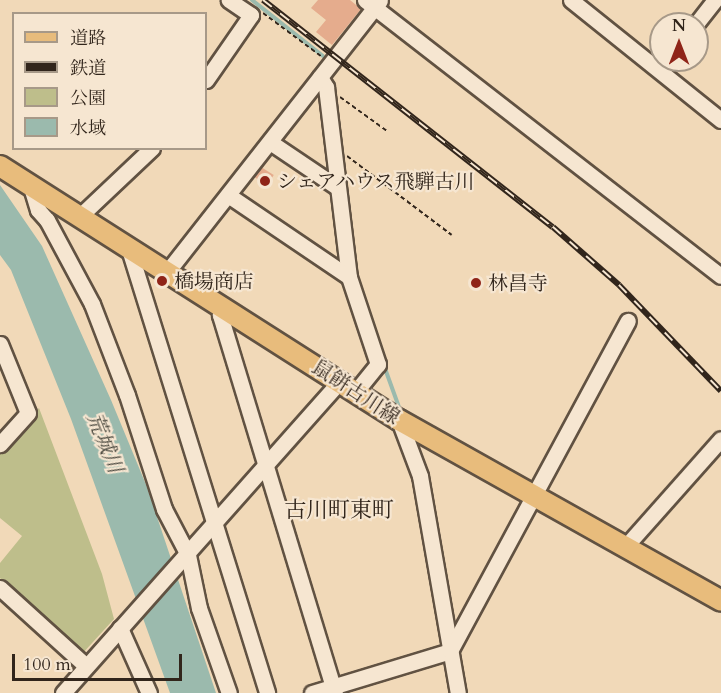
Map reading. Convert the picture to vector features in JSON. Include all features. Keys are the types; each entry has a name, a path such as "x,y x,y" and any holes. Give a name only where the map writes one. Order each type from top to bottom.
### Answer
{"main road":[{"name":"鼠餅古川線","path":"0,166 399,420 534,498 721,601"}],"street":[{"path":"207,79 251,15 229,0"},
{"path":"571,0 649,55"},
{"path":"706,12 715,0"},
{"path":"167,272 270,142 323,82 330,63 373,3 721,276"},
{"path":"670,72 721,120"},
{"path":"63,693 266,466 348,386 378,364 349,278 323,82"},
{"path":"270,142 337,187"},
{"path":"80,216 150,150"},
{"path":"31,187 38,210 47,220 92,304 127,395 164,509 185,557 199,608 229,693"},
{"path":"228,195 349,278"},
{"path":"129,249 267,693"},
{"path":"221,306 220,315 334,690"},
{"path":"312,693 334,690 450,651 628,321"},
{"path":"0,344 28,413 0,444"},
{"path":"399,420 420,476 458,693"},
{"path":"625,547 721,439"},
{"path":"0,588 86,666"},
{"path":"120,628 149,693"}],"path":[{"path":"251,15 260,10 330,63"},
{"path":"323,82 387,131"},
{"path":"333,145 452,235"}],"green space":[{"path":"39,408 102,574 114,619 82,654 0,578 0,563 22,536 0,518 0,453"}],"water":[{"name":"荒城川","path":"0,185 42,246 111,400 147,487 216,693 170,693 71,419 11,270 0,255"}],"building":[{"path":"318,0 350,0 361,9 332,45 316,32 326,20 311,8"},
{"name":"シェアハウス飛騨古川","path":"261,167 274,175 267,185 255,177"}],"waterway":[{"path":"252,0 323,56"},
{"path":"383,363 400,410"}],"railway":[{"path":"263,0 553,227 619,285 721,391"}],"place":[{"name":"シェアハウス飛騨古川","path":"265,181"},
{"name":"橋場商店","path":"162,281"},
{"name":"林昌寺","path":"476,283"}],"district":[{"name":"古川町東町","path":"339,511"}]}
